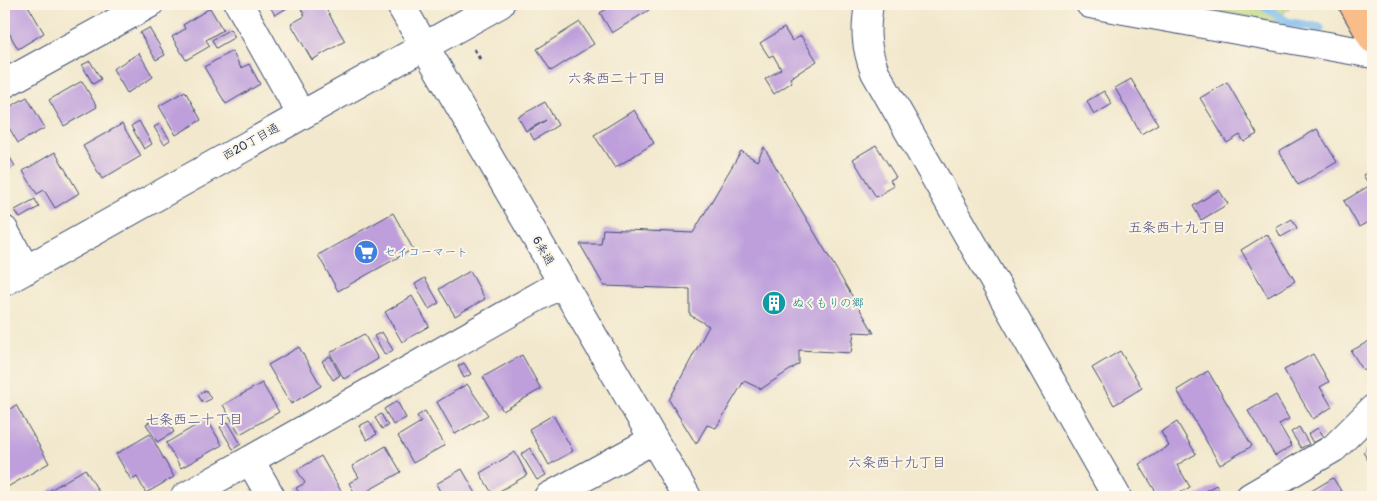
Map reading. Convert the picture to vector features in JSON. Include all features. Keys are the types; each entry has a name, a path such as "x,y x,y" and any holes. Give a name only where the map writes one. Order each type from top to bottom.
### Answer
{"main road":[{"path":"1353,4 1373,39"}],"street":[{"path":"4,84 149,4"},
{"path":"239,4 301,114"},
{"name":"6条通","path":"400,4 687,497"},
{"name":"西20丁目通","path":"15,276 500,4"},
{"path":"869,4 866,49 875,72 1117,497"},
{"path":"1090,4 1373,54"},
{"path":"4,230 15,276"},
{"path":"185,497 562,283"},
{"path":"1250,497 1334,448 1373,410"},
{"path":"548,497 653,440"},
{"path":"250,460 270,497"}],"green space":[{"path":"1187,4 1287,4 1289,8 1274,22"}],"building":[{"path":"4,4 27,4 44,33 18,49 4,24"},
{"path":"294,4 275,15 269,5"},
{"path":"310,4 323,4 345,41 312,60 291,24 305,16 301,9"},
{"path":"615,4 645,4 649,10 612,33 600,13"},
{"path":"210,8 223,30 206,40 210,46 186,60 172,37 185,29 183,25"},
{"path":"580,22 594,44 551,71 537,49"},
{"path":"149,28 165,55 156,60 140,33"},
{"path":"784,28 792,41 801,36 817,61 790,78 792,82 774,94 765,79 781,69 773,55 769,57 760,43"},
{"path":"230,29 235,37 216,48 212,40"},
{"path":"232,51 241,68 249,64 260,84 226,104 204,67"},
{"path":"139,53 153,77 127,93 113,69"},
{"path":"90,61 101,79 93,84 82,65"},
{"path":"1131,79 1158,124 1141,134 1115,88"},
{"path":"82,81 97,107 64,126 49,100"},
{"path":"1227,82 1257,134 1244,142 1240,135 1227,143 1200,98"},
{"path":"185,91 201,120 176,135 159,106"},
{"path":"1104,91 1112,104 1094,115 1087,101"},
{"path":"27,97 45,128 18,143 4,119 4,110"},
{"path":"545,102 558,125 534,140 529,131 546,120 526,131 518,117"},
{"path":"634,110 654,143 615,168 594,135"},
{"path":"139,121 152,144 144,149 131,126"},
{"path":"122,124 141,156 102,179 83,146"},
{"path":"160,124 170,140 164,144 154,127"},
{"path":"1317,129 1337,162 1298,185 1279,151"},
{"path":"876,145 896,177 890,180 894,186 876,197 853,159"},
{"name":"ぬくもりの郷","path":"764,147 874,333 854,332 851,353 799,350 799,364 761,389 744,381 716,428 707,425 696,444 669,400 709,326 690,315 690,289 604,286 580,244 601,244 603,229 693,233 741,151 757,161"},
{"path":"55,152 79,193 55,208 44,190 37,194 23,171"},
{"path":"9,156 15,166 4,173 4,160"},
{"path":"1372,169 1373,180 1368,183 1363,175"},
{"path":"1372,184 1373,219 1359,227 1344,201"},
{"path":"1219,190 1228,204 1201,220 1193,206"},
{"path":"35,199 39,207 20,218 15,210"},
{"name":"セイコーマート","path":"393,213 413,249 338,291 318,255"},
{"path":"1292,219 1297,228 1281,237 1276,228"},
{"path":"1267,234 1295,281 1268,297 1241,250"},
{"path":"470,271 485,299 455,316 439,289"},
{"path":"425,278 439,303 429,309 415,284"},
{"path":"412,296 429,326 402,342 385,312"},
{"path":"382,332 393,350 385,355 374,336"},
{"path":"364,334 378,359 344,379 330,353"},
{"path":"1373,339 1373,374 1369,366 1363,370 1351,351"},
{"path":"299,347 321,386 291,404 268,365"},
{"path":"1120,351 1142,388 1114,405 1092,368"},
{"path":"1313,354 1329,382 1320,387 1332,407 1313,419 1284,370"},
{"path":"522,355 541,389 503,411 483,377"},
{"path":"330,356 340,375 333,380 322,361"},
{"path":"464,363 471,374 464,378 458,366"},
{"path":"1208,371 1252,446 1220,465 1177,390"},
{"path":"262,383 279,412 240,434 223,405"},
{"path":"467,384 488,415 455,434 437,402"},
{"path":"206,390 211,399 203,403 198,395"},
{"path":"1276,395 1289,419 1279,424 1292,446 1275,456 1248,411"},
{"path":"397,401 406,418 393,425 384,409"},
{"path":"16,405 49,463 4,489 4,413"},
{"path":"425,411 445,445 413,463 398,436 421,422 417,416"},
{"path":"163,414 174,432 157,442 146,424"},
{"path":"381,414 388,426 382,429 375,418"},
{"path":"553,415 573,451 549,465 529,429"},
{"path":"207,419 222,445 181,468 166,443"},
{"path":"369,421 377,434 367,440 359,426"},
{"path":"228,422 241,444 233,449 220,427"},
{"path":"1177,422 1196,454 1177,465 1190,487 1173,497 1159,497 1139,464 1169,446 1161,432"},
{"path":"1299,427 1309,444 1301,448 1291,432"},
{"path":"1318,428 1324,437 1313,443 1308,434"},
{"path":"150,434 174,477 146,493 137,477 131,480 116,454"},
{"path":"386,446 401,472 357,497 349,483 359,477 352,466"},
{"path":"1373,446 1373,469 1363,452"},
{"path":"530,448 546,475 537,480 521,454"},
{"path":"515,452 527,475 493,495 480,473"},
{"path":"321,456 342,493 334,497 302,497 296,488 305,483 297,470"},
{"path":"85,469 102,497 50,497 47,492"},
{"path":"462,469 478,497 434,497 441,493 436,484"},
{"path":"1333,478 1345,497 1303,496"},
{"path":"1216,485 1223,497 1194,497"}],"waterway":[{"path":"1261,4 1287,22 1320,28"}],"place":[{"name":"セイコーマート","path":"366,252"},
{"name":"ぬくもりの郷","path":"774,303"}],"district":[{"name":"六条西二十丁目","path":"617,78"},
{"name":"五条西十九丁目","path":"1177,227"},
{"name":"七条西二十丁目","path":"194,419"},
{"name":"六条西十九丁目","path":"897,462"}]}
